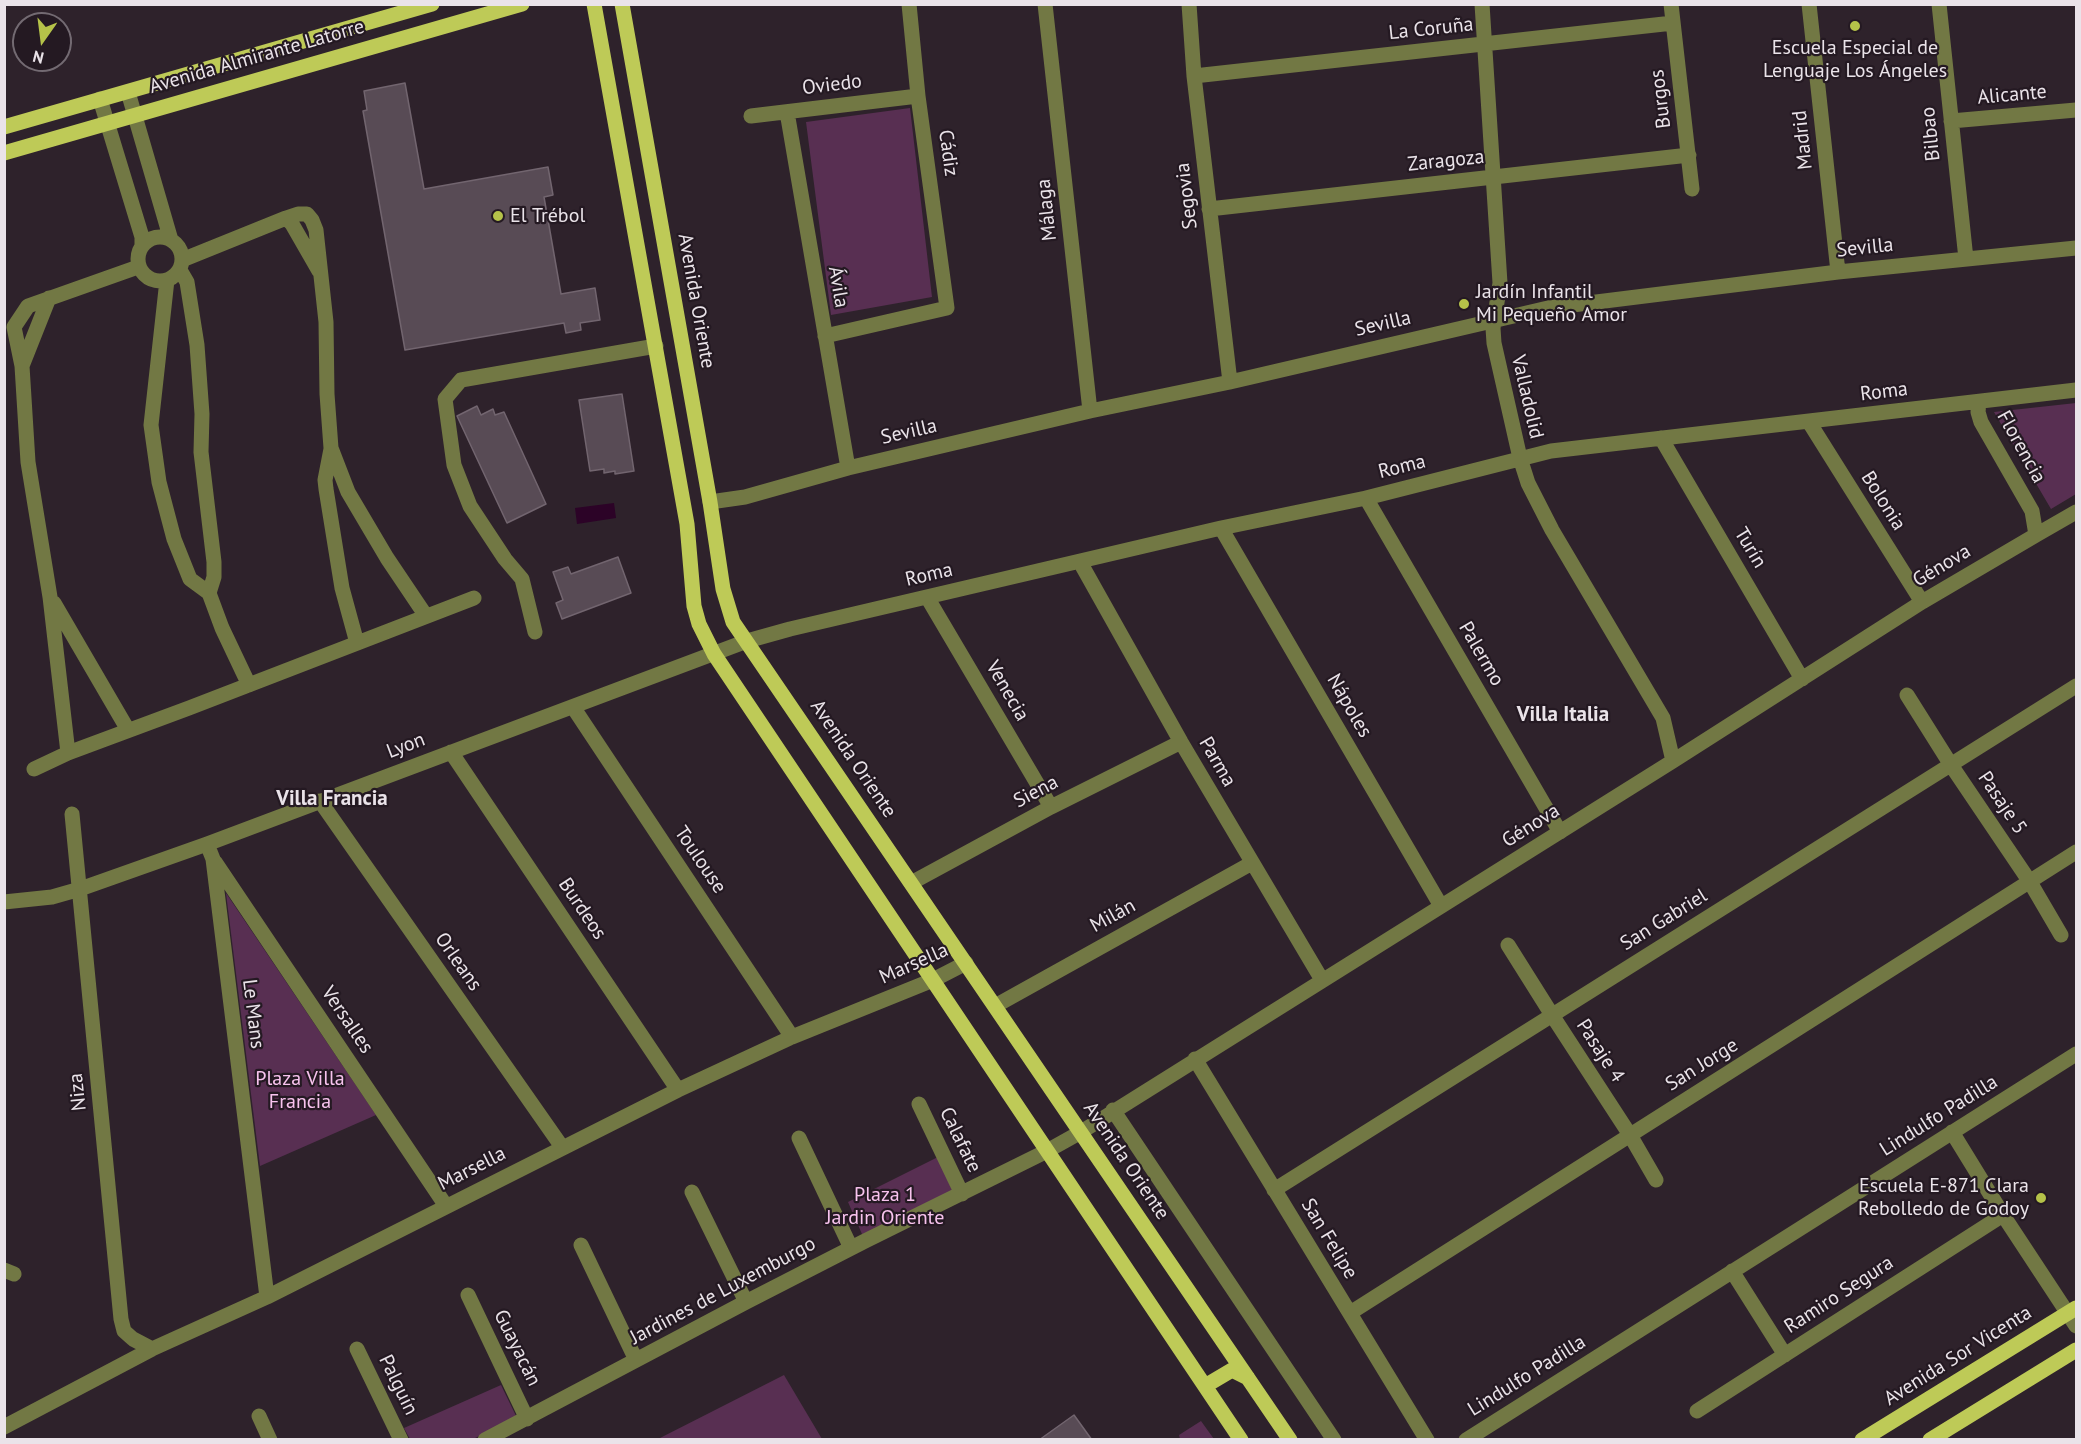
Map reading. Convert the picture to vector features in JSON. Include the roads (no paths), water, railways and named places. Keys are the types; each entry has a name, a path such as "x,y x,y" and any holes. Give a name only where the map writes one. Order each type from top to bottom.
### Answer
{"main road":[{"name":"Avenida Almirante Latorre","path":"4,127 432,4"},
{"name":"Avenida Almirante Latorre","path":"4,153 522,4"},
{"path":"594,4 687,524 694,606 699,624 714,654 1241,1440"},
{"name":"Avenida Oriente","path":"622,4 727,606 733,622 1290,1440"},
{"name":"Avenida Sor Vicenta","path":"1862,1440 2073,1316"},
{"path":"1930,1440 2076,1350"},
{"path":"1205,1386 1232,1370 1248,1378"}],"street":[{"name":"Cádiz","path":"825,336 947,308 918,96 909,4"},
{"name":"Málaga","path":"1045,4 1090,411"},
{"name":"Segovia","path":"1189,4 1194,76 1230,382"},
{"name":"Valladolid","path":"1482,4 1500,283 1494,343 1520,458 1528,483 1544,516 1663,718 1673,761"},
{"name":"Burgos","path":"1671,4 1692,189"},
{"name":"Madrid","path":"1809,4 1838,272"},
{"name":"Bilbao","path":"1939,4 1966,259"},
{"name":"La Coruña","path":"1194,76 1673,23"},
{"path":"128,92 171,240"},
{"name":"Oviedo","path":"751,116 918,96"},
{"path":"100,99 142,237 142,245"},
{"name":"Alicante","path":"1951,121 2076,110"},
{"name":"Ávila","path":"787,112 849,468"},
{"name":"Zaragoza","path":"1209,209 1689,155"},
{"path":"209,593 214,577 214,562 201,452 202,414 196,345 187,282 181,265 180,249 171,240 159,236 152,237 142,245 138,252 138,267 145,276 155,281 166,280 174,277 181,265 286,218 292,224 319,272 326,322 327,394 331,448 325,480 342,588 357,643"},
{"name":"Sevilla","path":"710,502 745,497 849,468 1090,411 1230,382 1548,308 1838,272 2076,248"},
{"path":"68,753 50,597 28,462 22,366 14,327 28,306 138,267"},
{"path":"166,280 151,425 159,482 174,539 190,579 209,593 222,628 249,685"},
{"path":"22,366 49,298"},
{"path":"536,632 522,579 505,559 470,506 454,465 445,399 461,380 656,346"},
{"name":"Roma","path":"747,641 1221,528 1366,498 1520,458 1587,445 1809,422 2076,390"},
{"name":"Florencia","path":"1979,402 1978,412 1981,422 2032,511 2036,535"},
{"name":"Bolonia","path":"1809,422 1922,602"},
{"name":"Turín","path":"1661,438 1802,679"},
{"path":"331,448 348,492 387,558 426,616"},
{"name":"Palermo","path":"1366,498 1560,832"},
{"name":"Génova","path":"1047,1151 1081,1132 1560,832 1922,602 2076,512"},
{"name":"Nápoles","path":"1221,528 1441,906"},
{"name":"Parma","path":"1080,562 1181,742 1322,980"},
{"path":"50,597 128,730"},
{"name":"Venecia","path":"927,597 1051,807"},
{"path":"34,769 68,753 474,598"},
{"name":"Lyon","path":"4,902 52,897 210,852 320,801 747,641"},
{"name":"San Gabriel","path":"1274,1190 2076,686"},
{"name":"Pasaje 5","path":"1907,695 2030,882 2061,935"},
{"name":"Toulouse","path":"573,707 792,1037"},
{"name":"Siena","path":"912,883 1051,807 1181,742"},
{"name":"Burdeos","path":"451,752 678,1090"},
{"name":"Orleans","path":"320,801 562,1147"},
{"name":"Niza","path":"72,814 121,1319 124,1331 133,1339 152,1349"},
{"name":"Versalles","path":"210,852 446,1206"},
{"name":"Le Mans","path":"210,852 267,1297"},
{"name":"San Jorge","path":"1350,1312 2076,852"},
{"name":"Milán","path":"995,1006 1252,863"},
{"name":"Pasaje 4","path":"1508,945 1630,1135 1656,1180"},
{"name":"Marsella","path":"4,1427 152,1349 267,1297 678,1090 792,1037 933,980 966,963"},
{"name":"Lindulfo Padilla","path":"1466,1440 2076,1054"},
{"name":"San Felipe","path":"1195,1059 1427,1440"},
{"name":"Calafate","path":"919,1104 962,1194"},
{"name":"Avenida Oriente","path":"1113,1110 1334,1440"},
{"path":"1952,1132 2003,1215 2073,1316"},
{"path":"799,1138 851,1248"},
{"name":"Jardines de Luxemburgo","path":"485,1440 851,1248 1047,1151"},
{"path":"692,1192 746,1302"},
{"name":"Ramiro Segura","path":"1697,1411 2003,1215"},
{"path":"581,1245 636,1360"},
{"path":"1732,1271 1785,1355"},
{"name":"Guayacán","path":"468,1295 527,1419"},
{"name":"Palguín","path":"357,1349 401,1440"},
{"path":"259,1416 270,1440"}],"place":[{"name":"Escuela Especial de Lenguaje Los Ángeles","path":"1855,26"},
{"name":"El Trébol","path":"498,216"},
{"name":"Jardín Infantil Mi Pequeño Amor","path":"1464,304"},
{"name":"Escuela E-871 Clara Rebolledo de Godoy","path":"2041,1198"}],"district":[{"name":"Villa Italia","path":"1563,715"},
{"name":"Villa Francia","path":"332,799"}],"park label":[{"name":"Plaza Villa Francia","path":"300,1090"},
{"name":"Plaza 1 Jardin Oriente","path":"885,1206"}]}
